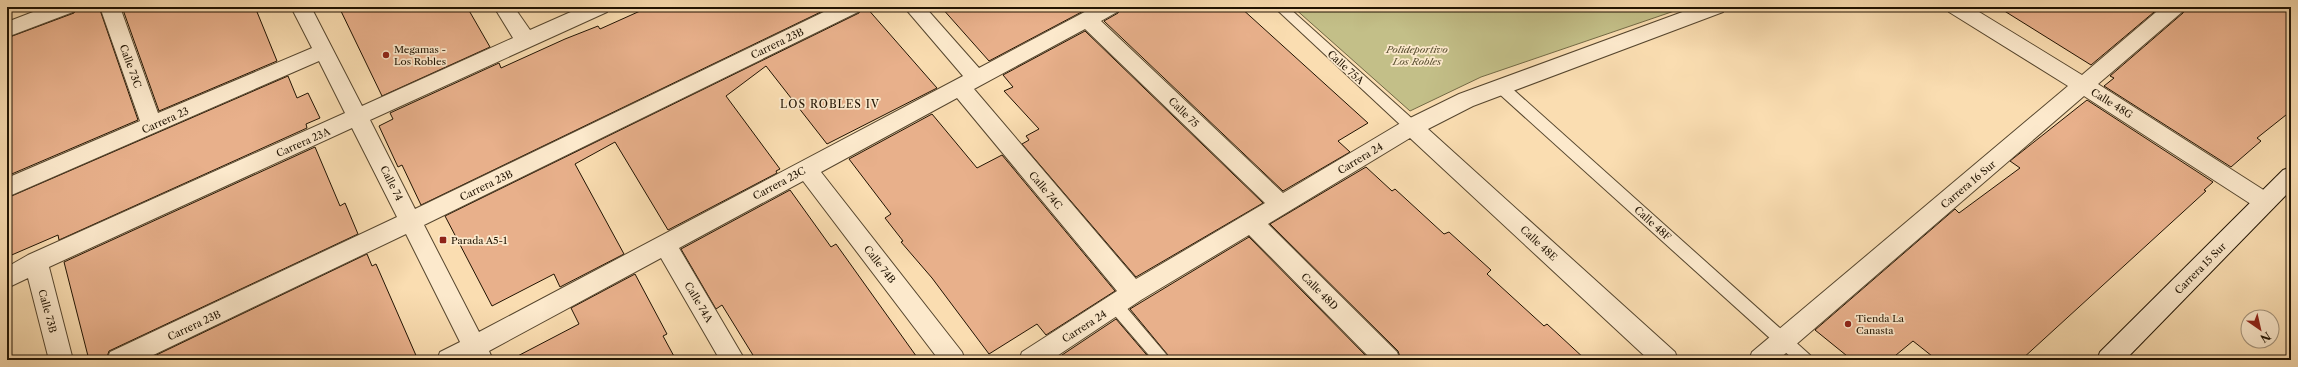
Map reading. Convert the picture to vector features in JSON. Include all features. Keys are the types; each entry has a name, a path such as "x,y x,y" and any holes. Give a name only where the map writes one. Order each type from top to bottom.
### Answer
{"street":[{"path":"7,30 66,7"},
{"name":"Calle 73C","path":"110,7 152,125"},
{"name":"Calle 74","path":"301,7 478,353"},
{"path":"504,7 526,41"},
{"name":"Carrera 23A","path":"7,278 36,262 600,7"},
{"name":"Carrera 23B","path":"119,360 411,221 851,7"},
{"name":"Calle 74C","path":"914,7 1124,299"},
{"name":"Carrera 23C","path":"449,360 478,353 665,244 1110,7"},
{"name":"Carrera 24","path":"1031,360 1124,299 1412,127 1466,100 1716,7"},
{"name":"Calle 48G","path":"1956,7 2083,85 2265,202"},
{"name":"Carrera 16 Sur","path":"1761,360 2175,7"},
{"name":"Calle 75","path":"1088,19 1281,205"},
{"name":"Carrera 23","path":"7,188 323,51"},
{"name":"Calle 48E","path":"1412,127 1666,360"},
{"name":"Calle 74B","path":"806,169 953,360"},
{"name":"Carrera 15 Sur","path":"2109,360 2291,176"},
{"name":"Calle 48D","path":"1252,222 1388,360"},
{"name":"Calle 74A","path":"665,244 733,360"},
{"name":"Calle 73B","path":"36,262 61,360"}],"lane":[{"name":"Calle 75A","path":"1280,7 1412,127"},
{"name":"Calle 48F","path":"1501,87 1805,360"},
{"path":"1124,299 1162,360"}],"green space":[{"name":"Polideportivo Los Robles","path":"1293,7 1686,7 1481,77 1410,111"}],"building":[{"path":"77,7 99,7 138,120 7,176 7,38 74,13"},
{"path":"122,7 255,7 277,61 159,111"},
{"path":"339,7 467,7 490,47 382,96"},
{"path":"649,7 831,7 421,205 402,165 398,167 379,126 393,119 390,113 499,63 501,68 565,39 598,26 600,29"},
{"path":"862,7 866,7 937,88 827,144 766,66 726,96 780,169 776,171 777,173 668,230 615,142 575,164 624,254 560,287 554,274 492,306 445,216 859,13"},
{"path":"941,7 1091,7 989,61"},
{"path":"1121,7 1240,7 1368,123 1338,141 1350,152 1283,191 1104,21 1118,13"},
{"path":"1998,7 2160,7 2091,65"},
{"path":"2186,7 2291,7 2291,111 2257,138 2261,141 2231,167 2104,86 2114,78 2110,76 2183,13"},
{"path":"1085,31 1263,203 1136,277 1022,144 1029,140 1026,136 1039,129 1004,91 1013,87 1003,75"},
{"path":"288,76 297,98 308,93 320,118 306,124 307,128 59,240 58,235 7,257 7,198"},
{"path":"2087,100 2213,182 2204,190 2206,191 2021,360 1937,360 1913,341 1890,360 1852,360 1815,330 1955,209 1959,213 2020,168 2010,161"},
{"path":"932,114 977,168 1002,155 1115,291 1046,335 1037,324 989,354 932,278 901,242 903,241 885,218 891,214 849,159"},
{"path":"315,147 340,206 345,203 358,234 109,351 106,360 89,360 64,262"},
{"path":"1366,167 1392,191 1395,189 1444,234 1449,232 1491,270 1487,274 1544,326 1547,324 1586,360 1401,360 1398,351 1270,224"},
{"path":"790,190 831,247 836,244 919,360 756,360 722,305 716,309 681,249"},
{"path":"1249,237 1370,360 1172,360 1130,309"},
{"path":"367,254 372,266 376,264 418,360 146,360"},
{"path":"635,274 667,334 663,336 676,360 510,360 579,324 571,308"},
{"path":"1116,319 1151,360 1066,360 1062,355"}],"place":[{"name":"Megamas - Los Robles","path":"386,55"},
{"name":"Parada A5-1","path":"443,240"},
{"name":"Tienda La Canasta","path":"1848,324"}],"district":[{"name":"LOS ROBLES IV","path":"830,104"}]}
